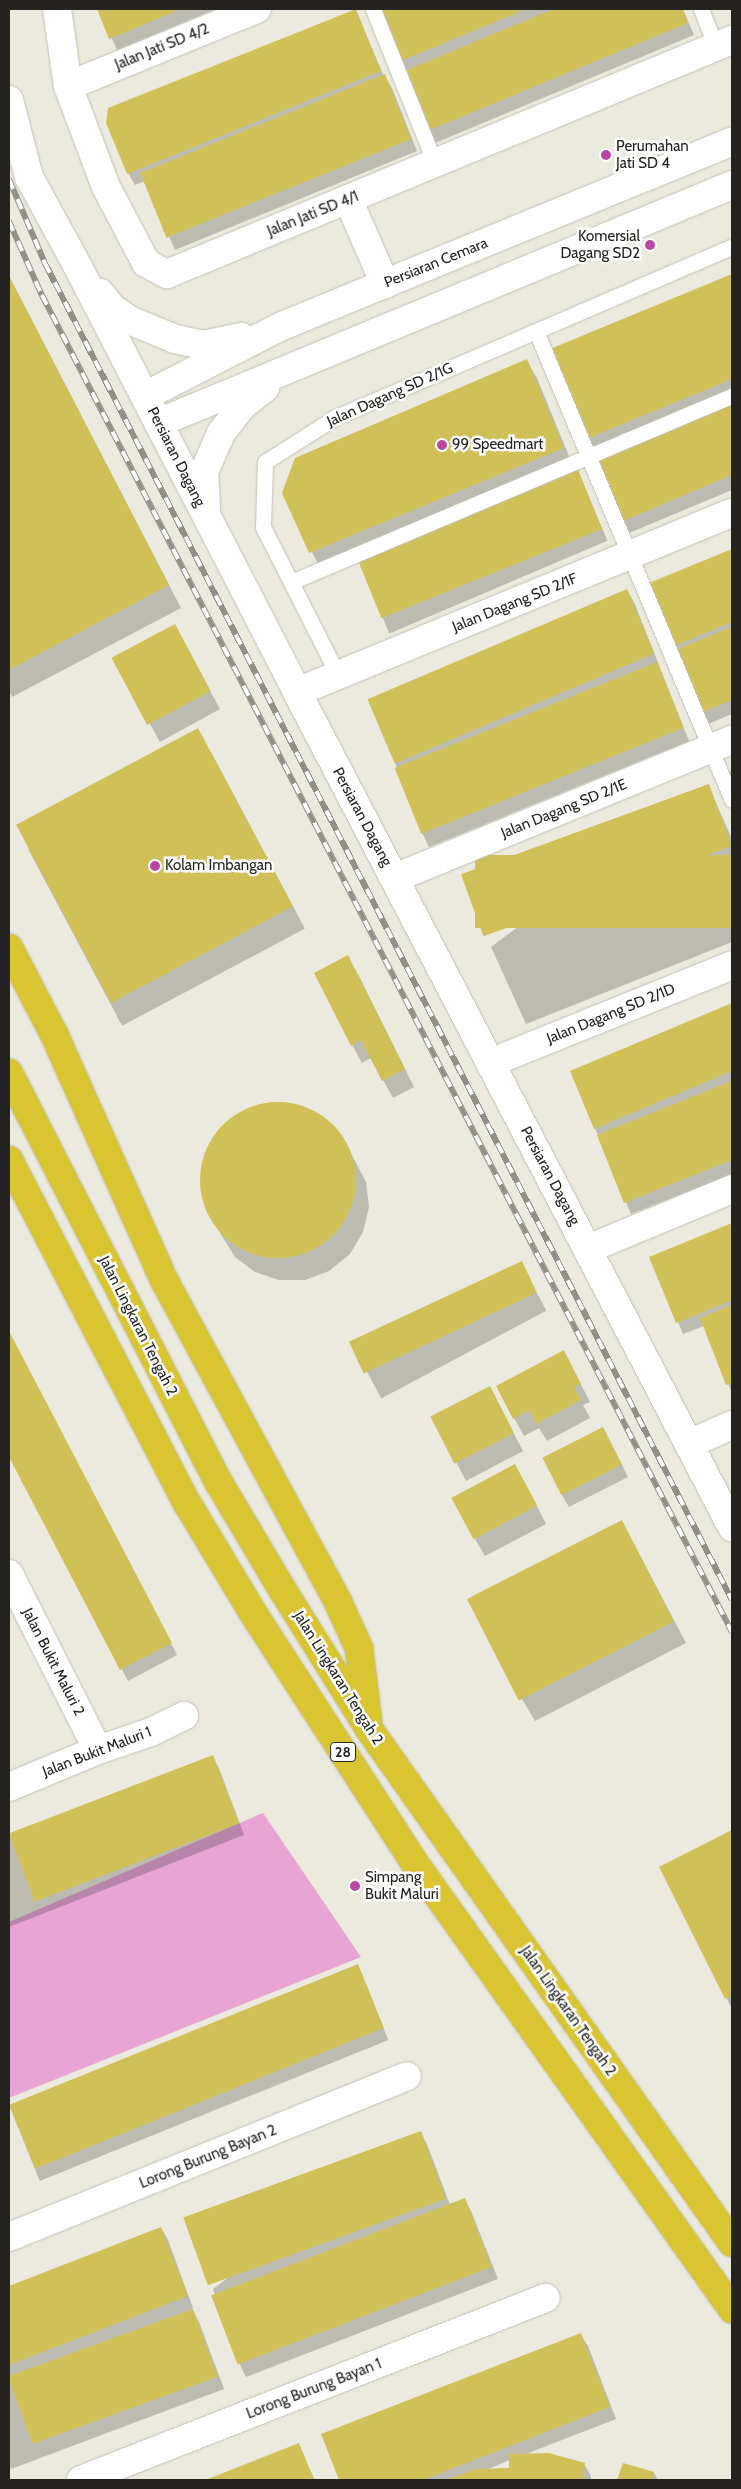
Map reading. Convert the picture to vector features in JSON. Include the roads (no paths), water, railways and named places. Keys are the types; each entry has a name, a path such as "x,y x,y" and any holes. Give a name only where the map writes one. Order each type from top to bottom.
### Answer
{"highway":[{"path":"9,948 54,1034 164,1280 338,1602 359,1648 369,1729"},
{"name":"Jalan Lingkaran Tengah 2","path":"9,1074 219,1483 369,1729 732,2243"},
{"name":"28","path":"9,1160 187,1503 253,1613 414,1862 732,2309"}],"street":[{"name":"Jalan Jati SD 4/1","path":"57,9 68,86 106,187 146,263 167,274 724,43"},
{"name":"Jalan Jati SD 4/2","path":"68,86 256,9"},
{"name":"Persiaran Dagang","path":"9,100 29,177 78,267 732,1527"},
{"name":"Persiaran Cemara","path":"145,396 282,326 732,141"},
{"path":"158,423 732,185"},
{"path":"348,200 385,284"},
{"path":"78,267 112,308 129,320 175,339 203,344 282,326"},
{"path":"207,518 204,472 221,433 243,405 295,366"},
{"name":"Jalan Dagang SD 2/1F","path":"297,692 732,514"},
{"name":"Jalan Dagang SD 2/1E","path":"395,878 721,744"},
{"name":"Jalan Dagang SD 2/1D","path":"490,1063 732,966"},
{"path":"588,1248 732,1189"},
{"path":"689,1444 732,1425"},
{"name":"Jalan Bukit Maluri 2","path":"9,1574 98,1750"},
{"name":"Jalan Bukit Maluri 1","path":"9,1787 98,1750 151,1732 184,1716"},
{"name":"Lorong Burung Bayan 2","path":"9,2237 407,2076"},
{"name":"Lorong Burung Bayan 1","path":"81,2480 546,2298"}],"lane":[{"path":"373,9 435,164"},
{"path":"701,9 724,43"},
{"name":"Jalan Dagang SD 2/1G","path":"338,675 263,527 265,462 334,418 732,247"},
{"path":"536,331 630,556 721,744 732,800"},
{"path":"291,582 732,396"}],"railway":[{"path":"9,179 45,263 732,1600"},
{"path":"9,221 42,295 732,1632"}],"place":[{"name":"Perumahan Jati SD 4","path":"606,155"},
{"name":"Komersial Dagang SD2","path":"650,245"},
{"name":"99 Speedmart","path":"442,445"},
{"name":"Kolam Imbangan","path":"155,866"},
{"name":"Simpang Bukit Maluri","path":"355,1886"}]}
